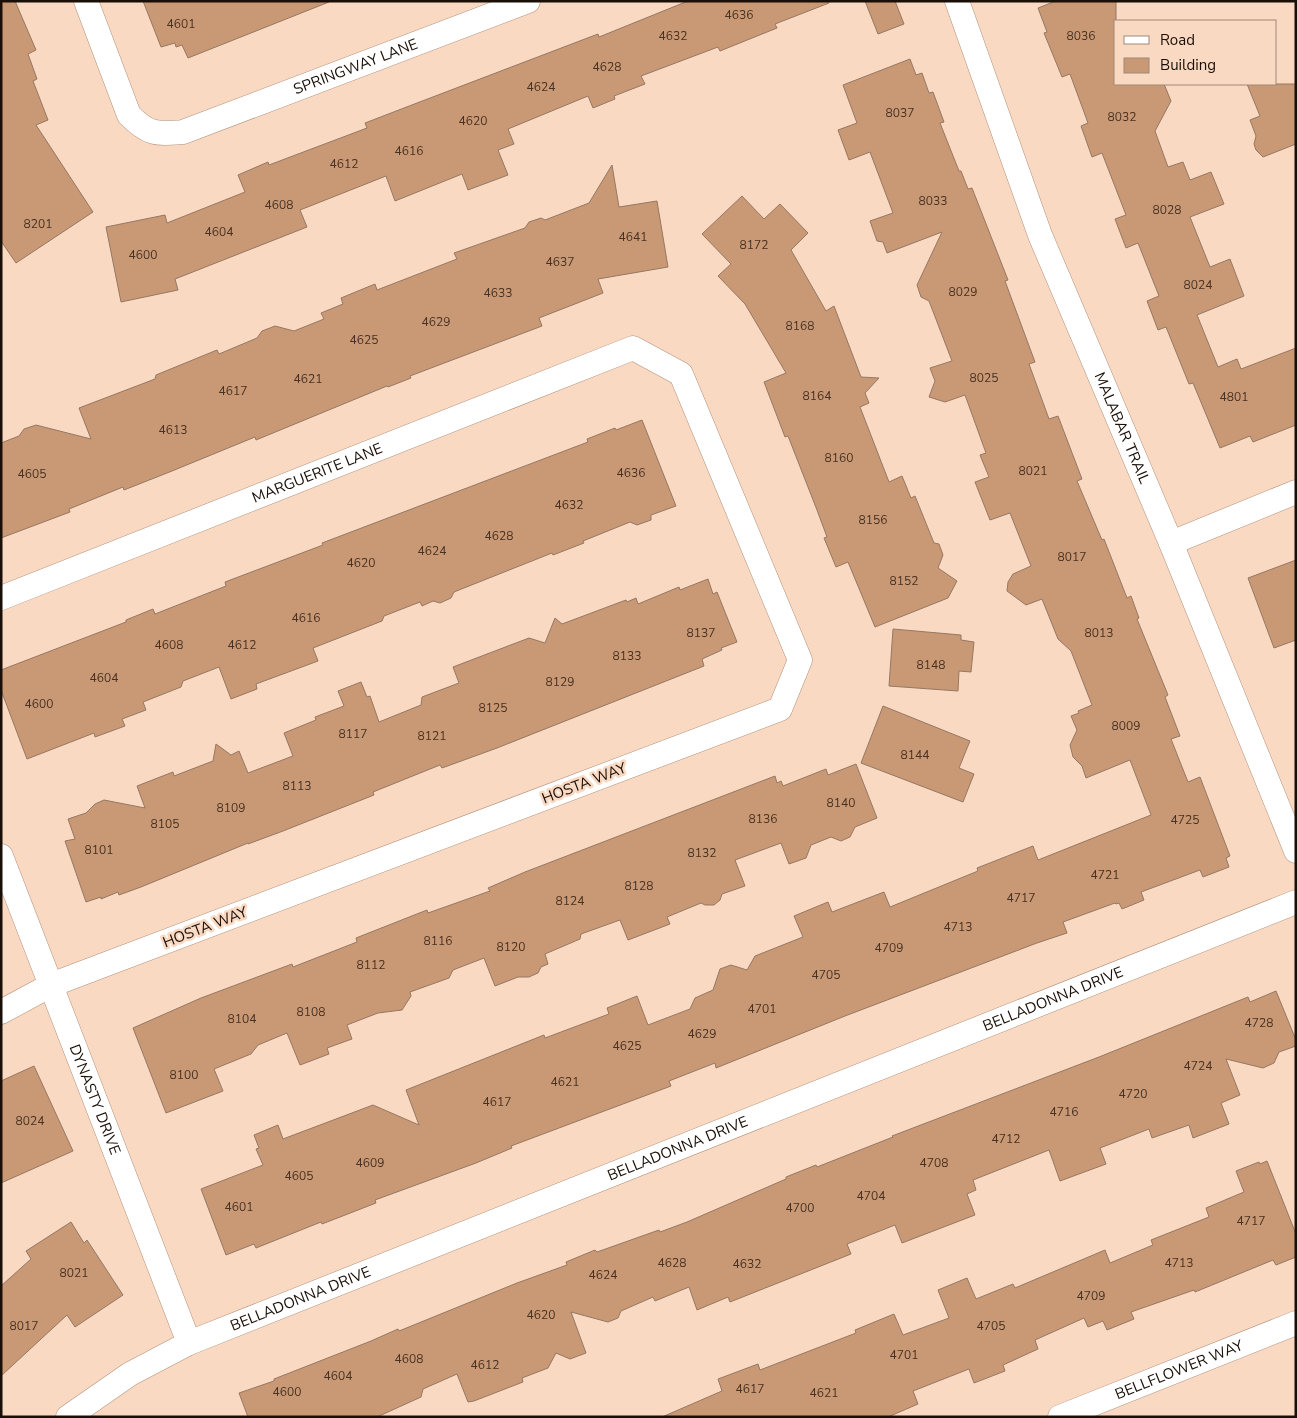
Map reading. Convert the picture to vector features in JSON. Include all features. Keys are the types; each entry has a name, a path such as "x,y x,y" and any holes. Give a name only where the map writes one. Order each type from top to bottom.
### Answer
{"street":[{"name":"SPRINGWAY LANE","path":"86,1 129,115 141,127 159,134 183,132 528,1"},
{"name":"MALABAR TRAIL","path":"957,1 1040,235 1171,542 1296,852"},
{"name":"MARGUERITE LANE","path":"1,598 634,348"},
{"name":"HOSTA WAY","path":"1,1012 51,985 780,709 800,660 681,374 634,348"},
{"path":"1171,542 1296,492"},
{"name":"DYNASTY DRIVE","path":"1,856 189,1343"},
{"name":"BELLADONNA DRIVE","path":"68,1417 130,1374 189,1343 1296,902"},
{"name":"BELLFLOWER WAY","path":"1060,1417 1296,1323"}],"building":[{"path":"1,1 15,1 36,50 28,54 37,79 33,81 48,120 36,125 93,212 16,263 1,241"},
{"path":"143,1 329,2 188,58 182,45 176,47 175,43 161,47"},
{"path":"688,1 828,1 829,3 775,24 777,28 720,51 718,47 641,76 645,84 614,96 615,99 593,108 588,96 508,129 514,144 498,150 508,175 468,190 462,174 395,201 386,176 300,210 307,227 175,279 178,290 121,302 106,227 165,215 167,223 245,192 238,175 268,162 269,165 367,128 365,123 598,34 599,37"},
{"path":"865,1 895,1 904,24 878,34"},
{"path":"1056,1 1116,1 1116,20 1114,20 1114,85 1164,85 1171,101 1155,131 1168,167 1183,162 1190,180 1211,172 1224,204 1190,217 1210,267 1230,259 1244,296 1197,315 1218,367 1237,359 1241,369 1296,348 1296,425 1253,442 1250,436 1220,448 1193,383 1189,384 1166,327 1158,330 1147,301 1159,296 1138,243 1126,248 1115,219 1126,215 1102,153 1092,157 1081,126 1088,123 1070,74 1062,77 1044,33 1047,32 1038,8"},
{"path":"910,59 916,75 922,73 929,93 933,92 944,122 940,123 959,171 961,171 968,189 972,188 1008,280 1005,281 1035,362 1029,364 1049,419 1058,416 1082,479 1077,481 1102,540 1104,539 1127,598 1131,596 1139,618 1137,619 1168,695 1165,697 1180,736 1171,739 1188,782 1200,777 1230,856 1226,858 1229,867 1203,877 1200,870 1141,892 1144,900 1122,909 1119,903 1115,903 1063,922 1067,933 845,1016 716,1068 715,1063 669,1081 671,1086 511,1146 512,1148 476,1163 375,1200 376,1203 322,1224 321,1222 256,1248 254,1244 226,1255 201,1189 263,1165 256,1149 259,1148 254,1135 278,1125 283,1139 373,1105 419,1125 406,1090 544,1035 545,1038 609,1014 607,1008 637,996 648,1025 690,1009 695,998 713,990 720,969 731,965 747,970 755,956 803,937 794,916 828,902 832,912 884,892 890,907 978,871 977,868 1033,846 1038,860 1151,815 1130,760 1086,778 1082,766 1073,757 1070,745 1077,730 1071,716 1092,705 1071,651 1058,639 1042,599 1026,605 1007,591 1008,582 1013,574 1031,566 1010,513 990,520 975,482 989,477 980,455 986,453 965,395 945,402 929,397 935,381 930,368 952,361 929,301 921,297 917,285 942,232 887,253 883,242 877,241 870,221 893,213 870,152 849,160 838,130 857,123 843,85"},
{"path":"1296,84 1296,144 1263,157 1256,150 1254,144 1256,136 1250,120 1260,116 1247,85"},
{"path":"612,165 619,207 657,201 668,267 598,279 603,293 539,318 542,326 410,376 411,378 256,440 255,437 124,490 123,487 69,509 70,512 1,538 1,443 19,436 24,429 36,425 91,439 79,408 155,379 156,375 217,350 219,354 257,338 262,331 275,326 294,331 324,319 321,313 343,304 341,298 375,284 377,290 457,259 454,253 525,228 529,222 541,218 545,220 589,203"},
{"path":"742,196 764,219 780,204 808,233 791,250 826,311 834,306 861,377 879,378 865,393 869,403 860,407 889,482 902,476 911,498 915,496 934,543 939,544 943,555 938,568 957,581 948,598 875,627 848,562 836,567 824,538 827,537 817,510 788,436 785,437 764,382 786,373 745,304 718,276 731,264 702,234"},
{"path":"642,420 676,506 651,515 651,520 637,525 630,522 583,541 584,543 553,555 552,553 454,592 451,598 440,603 433,601 422,606 420,602 384,616 382,621 313,648 318,661 256,684 257,689 231,699 219,667 183,681 181,687 143,702 146,710 122,719 125,726 95,737 94,733 27,759 1,690 1,670 126,622 126,620 153,609 155,614 226,586 225,582 323,545 322,543 588,442 587,439 615,428 616,430"},
{"path":"1296,560 1296,640 1274,648 1248,578"},
{"path":"708,579 713,594 717,592 737,642 721,648 722,650 702,659 704,666 497,748 442,768 440,765 373,792 374,795 248,843 141,887 119,895 118,892 101,899 101,897 86,902 65,841 75,839 68,819 86,813 95,804 104,800 145,808 137,786 173,772 174,776 213,761 216,744 231,755 239,751 248,773 293,756 284,733 316,720 315,717 344,706 338,691 361,682 367,697 370,696 379,722 421,705 422,697 459,683 453,667 529,638 545,643 555,618 562,624 626,600 627,602 636,598 638,604 679,587 680,590"},
{"path":"893,629 961,635 961,640 974,642 971,672 959,671 958,691 889,686"},
{"path":"883,706 970,741 959,768 974,774 963,802 861,763"},
{"path":"856,764 877,818 855,827 850,837 841,841 831,837 811,845 806,858 789,864 781,843 735,860 745,886 722,894 720,900 714,905 701,903 667,917 670,924 628,940 620,920 581,934 580,939 545,954 548,964 541,967 538,973 529,977 518,977 495,986 484,958 453,970 449,978 410,992 411,996 402,1010 378,1013 347,1025 352,1039 327,1048 329,1054 300,1065 287,1033 258,1045 251,1054 214,1069 223,1091 166,1113 133,1028 201,998 292,964 293,967 357,942 356,938 427,910 428,913 490,891 488,888 525,872 775,776 777,783 781,781 783,786 826,769 828,775"},
{"path":"1276,991 1296,1040 1296,1046 1279,1052 1274,1063 1263,1068 1226,1059 1240,1095 1221,1103 1229,1124 1193,1138 1189,1125 1152,1138 1149,1129 1100,1148 1106,1164 1060,1181 1049,1150 973,1180 976,1190 967,1194 975,1215 902,1243 895,1225 847,1244 851,1254 730,1302 728,1297 697,1310 689,1287 655,1301 653,1297 621,1311 618,1318 608,1322 571,1312 586,1353 570,1359 556,1353 548,1368 522,1378 523,1382 474,1401 468,1402 457,1374 423,1389 421,1397 377,1417 248,1417 239,1393 274,1381 274,1379 398,1329 399,1331 517,1283 567,1265 566,1262 595,1250 597,1252 687,1222 816,1165 817,1167 1248,997 1250,1002"},
{"path":"34,1066 73,1151 1,1183 1,1081"},
{"path":"1267,1161 1296,1234 1296,1257 1276,1265 1273,1260 1195,1292 1194,1290 1131,1312 1134,1319 1107,1330 1103,1321 1088,1327 1084,1318 1035,1340 1038,1349 1003,1365 1005,1371 974,1383 969,1369 913,1391 918,1404 888,1417 662,1417 722,1391 718,1379 758,1364 760,1370 856,1333 855,1330 894,1314 903,1335 949,1318 938,1290 967,1278 976,1299 1013,1284 1015,1288 1105,1250 1110,1263 1153,1245 1151,1240 1209,1217 1206,1208 1244,1192 1236,1171 1259,1162 1260,1164"},
{"path":"71,1222 84,1243 87,1240 123,1295 75,1327 67,1315 1,1376 1,1286 31,1259 26,1251"}]}
